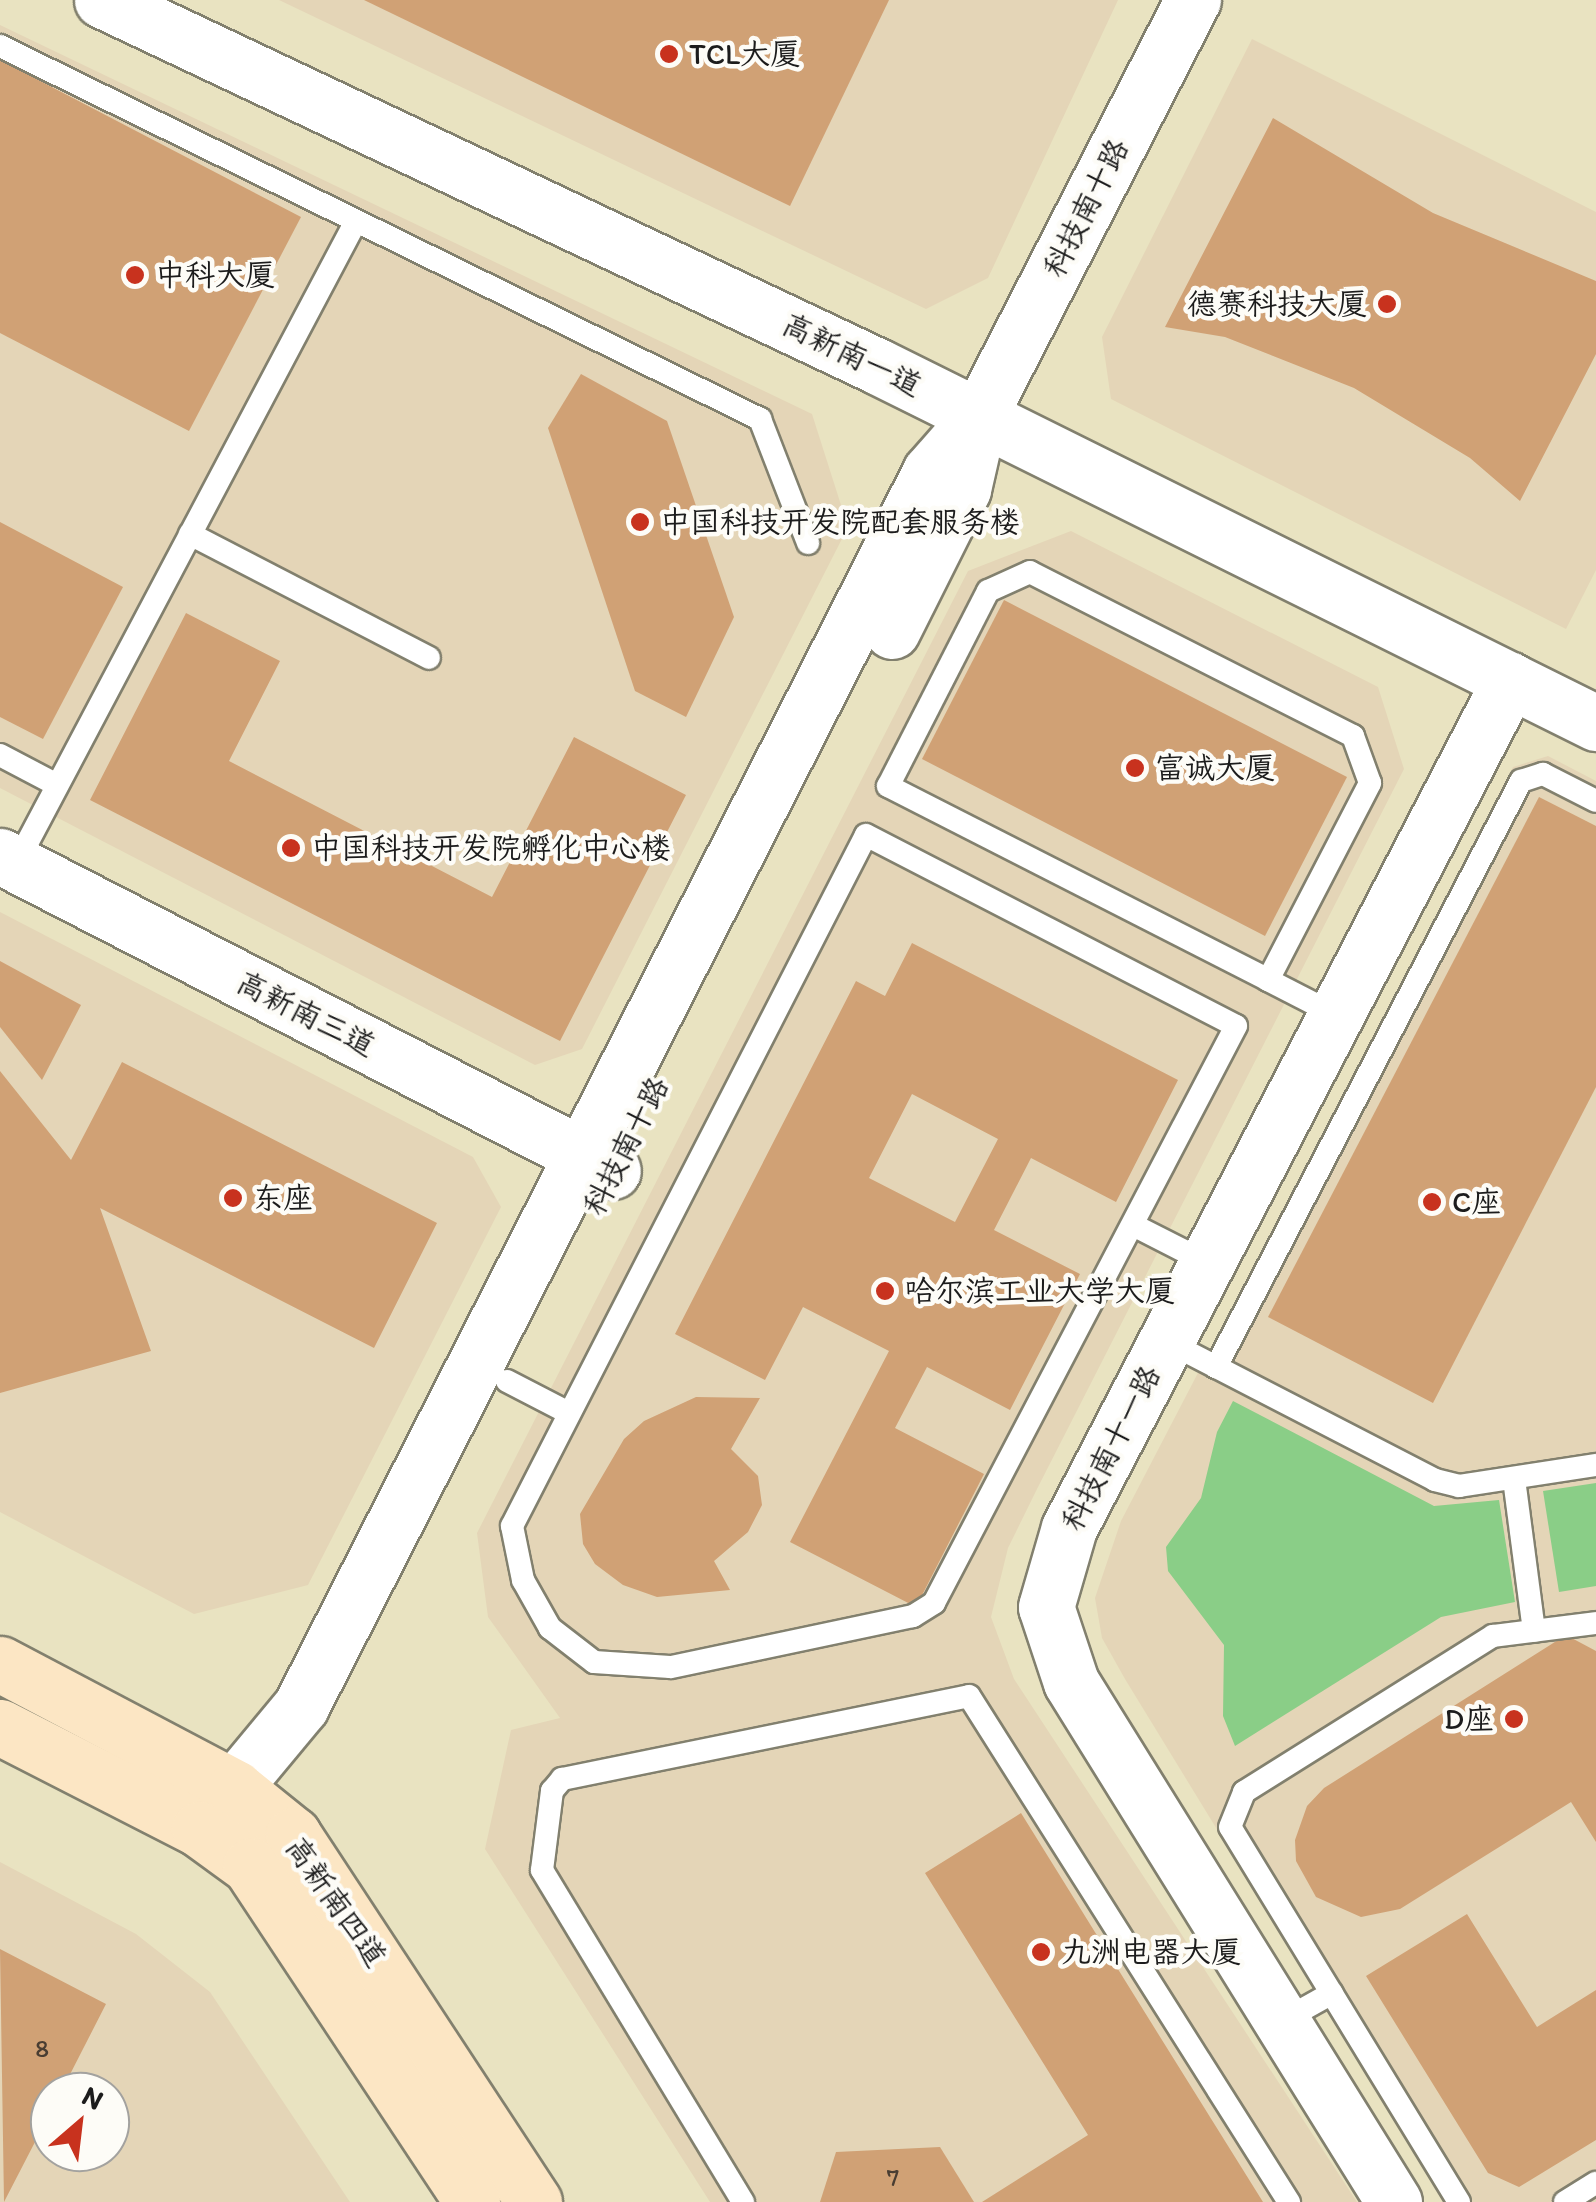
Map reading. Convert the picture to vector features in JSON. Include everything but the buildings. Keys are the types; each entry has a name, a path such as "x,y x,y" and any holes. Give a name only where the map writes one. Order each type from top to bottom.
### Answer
{"main road":[{"name":"高新南四道","path":"0,1664 247,1797 312,1859 534,2202"},
{"name":"高新南四道","path":"0,1726 209,1836 271,1890 472,2202"}],"street":[{"name":"高新南一道","path":"102,0 979,416 1596,723"},
{"name":"科技南十路","path":"247,1797 301,1706 597,1163 930,472 979,416 1193,0"},
{"name":"科技南十一路","path":"1394,2202 1071,1682 1046,1607 1069,1528 1510,680"},
{"name":"高新南三道","path":"8,860 597,1163"},
{"name":"科技南十路","path":"209,1836 247,1797 330,1726 506,1381 597,1163"}],"lane":[{"path":"0,46 760,419 808,543"},
{"path":"8,860 57,785 356,221"},
{"path":"190,534 429,658"},
{"path":"1268,980 1370,783 1354,736 1030,572 988,591 888,786 1336,1015"},
{"path":"0,755 57,785"},
{"path":"1216,1366 1522,781 1543,774 1596,802"},
{"path":"866,835 1236,1026 1133,1225 948,1583 913,1616 670,1667 632,1670 572,1650 550,1628 523,1580 512,1526 866,835"},
{"path":"1133,1225 1206,1262"},
{"path":"1166,1340 1435,1480 1459,1486 1596,1465"},
{"path":"506,1381 568,1412"},
{"path":"1514,1479 1534,1631"},
{"path":"1460,2202 1230,1827 1244,1792 1493,1636 1596,1623"},
{"path":"742,2202 542,1870 552,1790 562,1779 969,1696 1289,2202"},
{"path":"1282,2022 1332,1993"},
{"path":"1565,2202 1596,2182"}],"shaded area":[{"name":"TCL大厦","path":"279,0 1118,0 988,278 926,309"},
{"path":"0,25 812,414 848,527 582,1049 535,1065 0,788"},
{"path":"1252,39 1596,212 1596,570 1566,629 1111,399 1102,337"},
{"path":"1071,531 1378,687 1404,769 1008,1548 991,1617 1014,1679 1357,2202 710,2202 485,1849 511,1730 560,1718 488,1617 477,1533 968,571"},
{"path":"1548,756 1596,781 1596,2202 1445,2202 1125,1679 1102,1638 1095,1598 1121,1521 1513,767"},
{"path":"0,912 473,1157 501,1207 308,1585 194,1614 0,1512"},
{"path":"0,1862 136,1934 210,1992 350,2202 0,2202"}],"green space":[{"path":"1233,1401 1434,1506 1499,1500 1515,1602 1441,1617 1235,1746 1223,1716 1224,1645 1168,1571 1166,1547 1201,1498 1217,1432"},
{"path":"1596,1483 1596,1586 1559,1592 1543,1491"}],"place":[{"name":"TCL大厦","path":"669,54"},
{"name":"中科大厦","path":"135,275"},
{"name":"德赛科技大厦","path":"1387,304"},
{"name":"中国科技开发院配套服务楼","path":"640,522"},
{"name":"富诚大厦","path":"1135,768"},
{"name":"中国科技开发院孵化中心楼","path":"291,848"},
{"name":"东座","path":"233,1198"},
{"name":"C座","path":"1432,1202"},
{"name":"哈尔滨工业大学大厦","path":"885,1291"},
{"name":"D座","path":"1514,1719"},
{"name":"九洲电器大厦","path":"1041,1952"}]}
